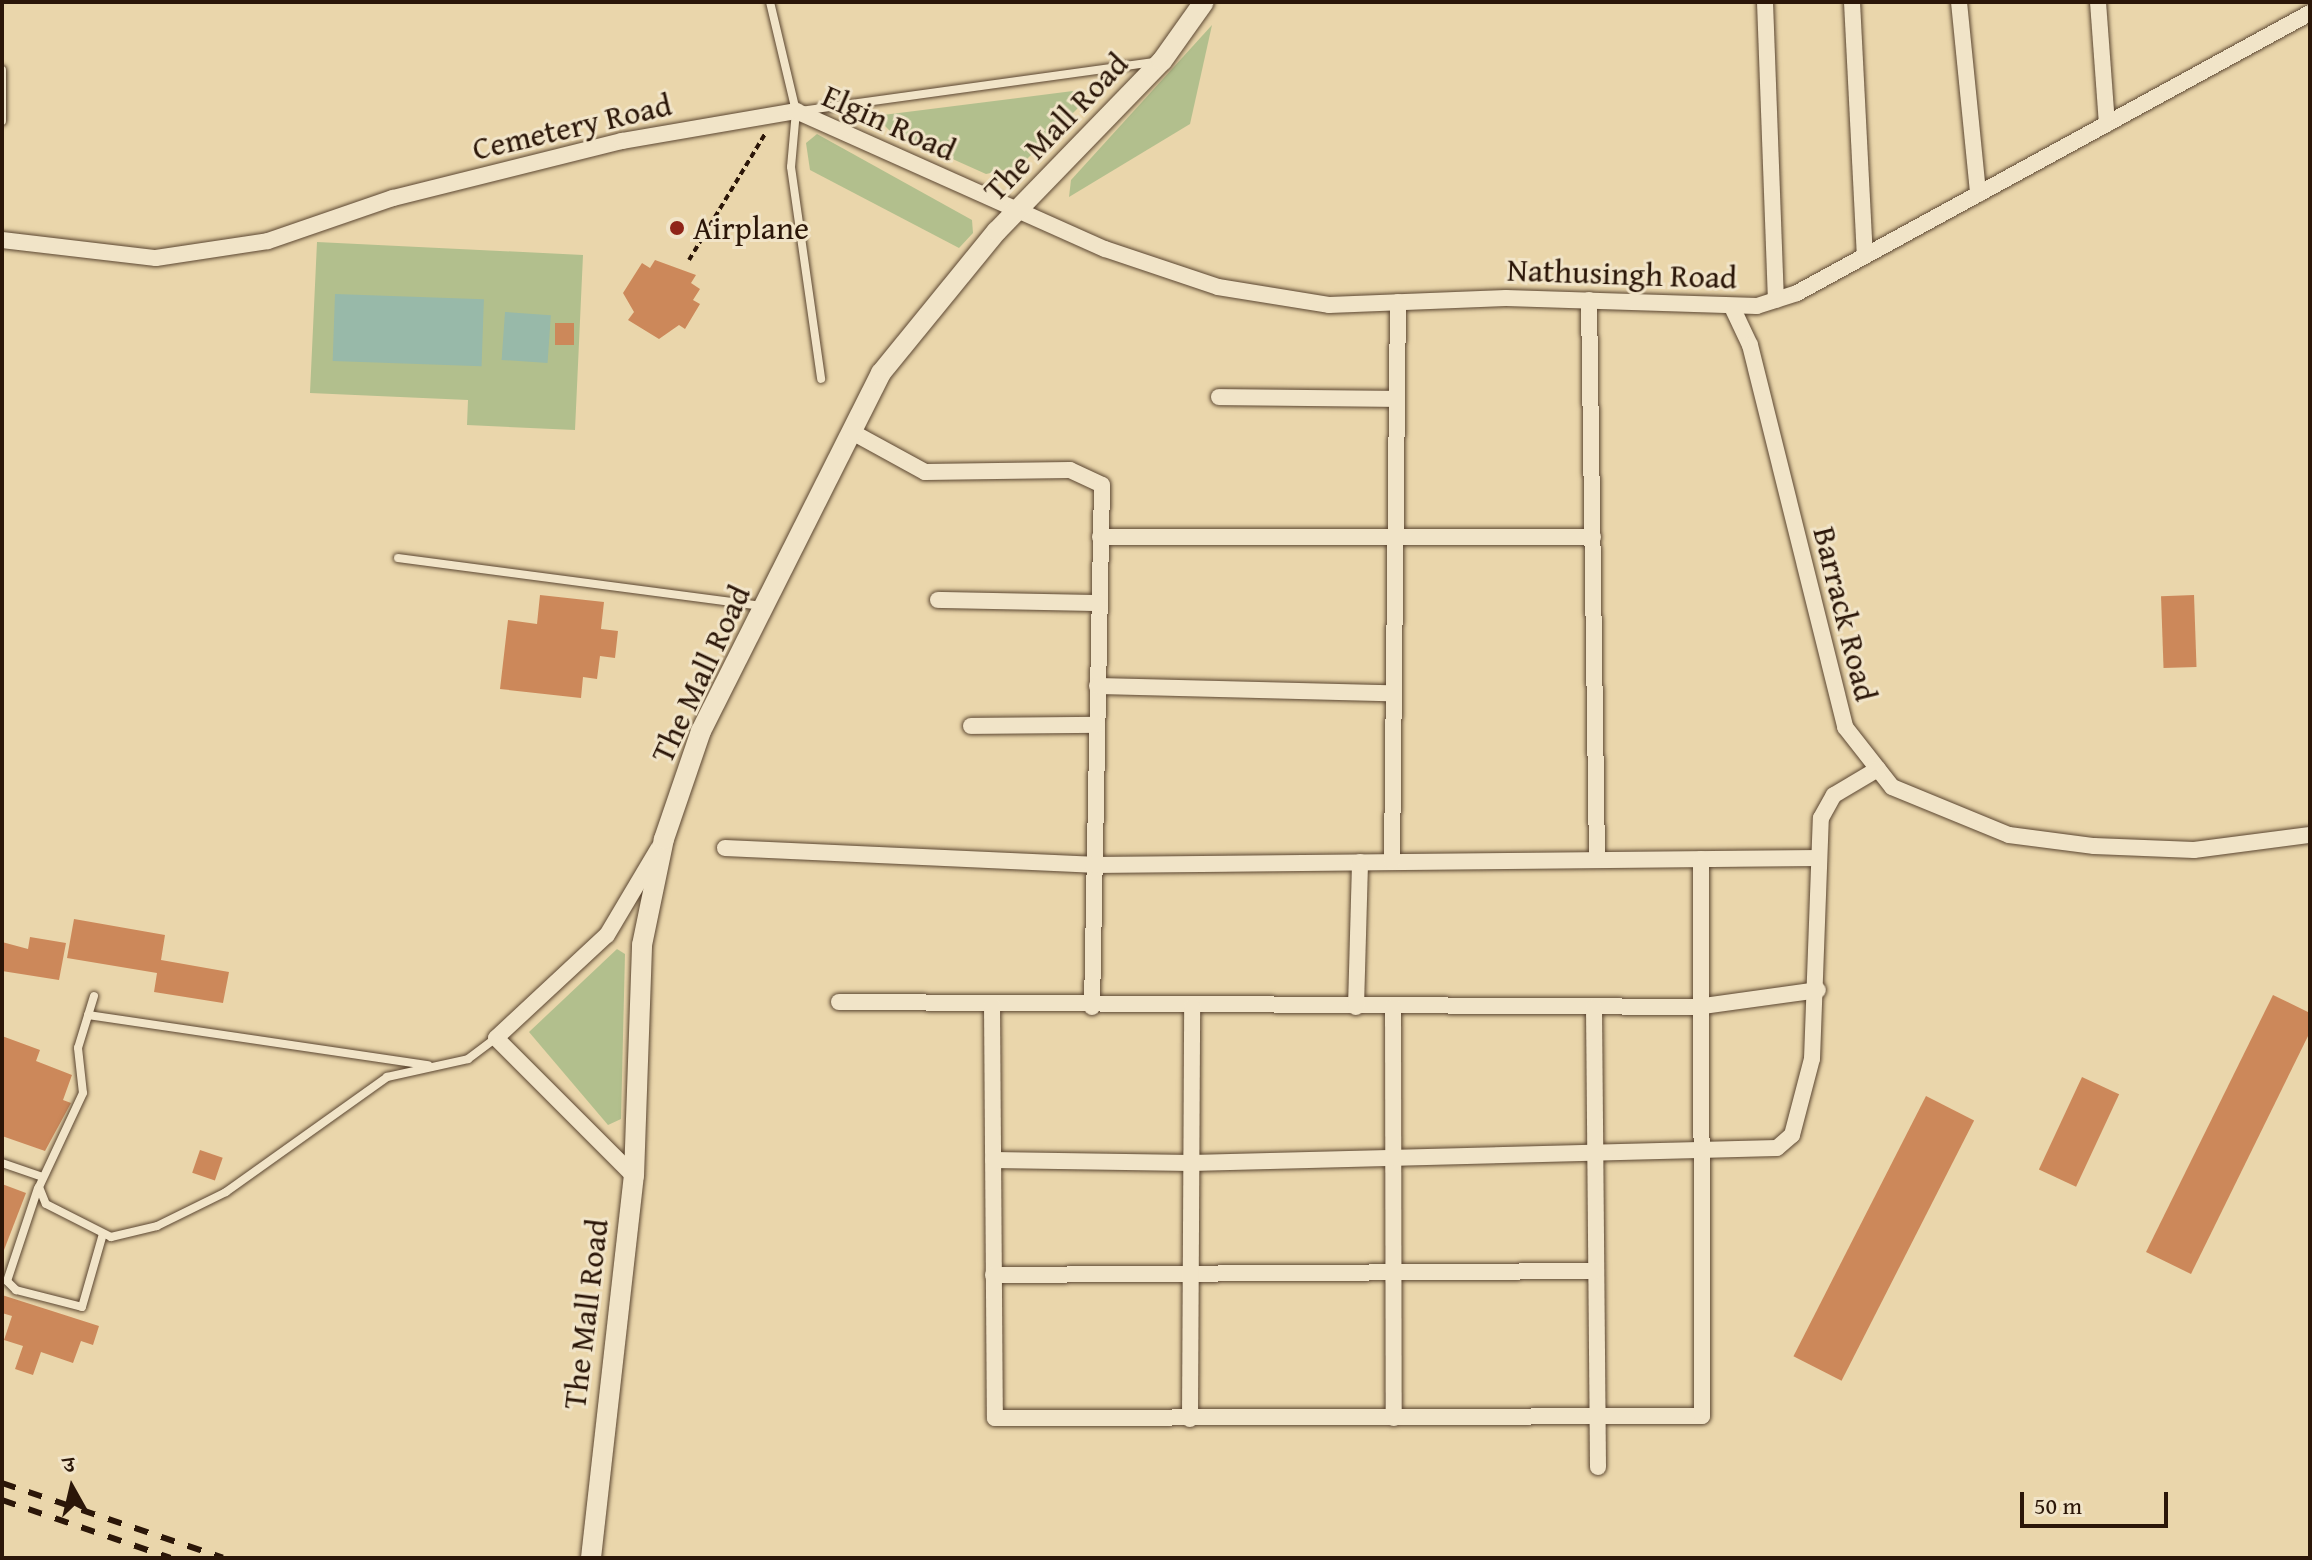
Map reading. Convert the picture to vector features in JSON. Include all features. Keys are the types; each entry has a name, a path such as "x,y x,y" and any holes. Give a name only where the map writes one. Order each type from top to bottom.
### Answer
{"street":[{"name":"The Mall Road","path":"591,1558 634,1176 642,945 664,839 701,731 881,373 1018,212 1162,61 1204,2"},
{"path":"1765,2 1776,300"},
{"path":"1852,2 1865,255"},
{"path":"1959,2 1978,194"},
{"path":"2098,2 2107,124"},
{"name":"Nathusingh Road","path":"1018,212 1218,287 1329,305 1589,300 1732,307 1776,300 1865,255 2310,13"},
{"name":"Cemetery Road","path":"2,240 156,258 268,241 454,182 622,141 796,111"},
{"name":"Elgin Road","path":"796,111 1018,212"},
{"path":"1589,300 1597,860"},
{"path":"1392,862 1391,693 1398,302"},
{"name":"Barrack Road","path":"1732,307 1750,345 1845,727 1892,787 2009,835 2194,850 2310,835"},
{"path":"1219,397 1396,399"},
{"path":"852,432 925,472 1070,470 1102,485 1092,1007"},
{"path":"1100,537 1593,537"},
{"path":"938,600 1099,603"},
{"path":"1097,686 1391,693"},
{"path":"971,726 1096,725"},
{"path":"993,1160 1191,1163 1593,1157 1698,1148 1777,1148 1792,1135 1812,1059 1818,990 1821,818 1834,795 1878,769"},
{"path":"634,1176 496,1038 607,935 664,839"},
{"path":"725,848 1093,865 1819,858"},
{"path":"992,1005 995,1418 1702,1416 1696,1007 1701,859"},
{"path":"1356,1007 1360,862"},
{"path":"839,1002 1092,1007 1696,1007 1818,990"},
{"path":"1190,1419 1192,1007"},
{"path":"1393,1007 1394,1418"},
{"path":"1594,1007 1594,1417 1598,1467"},
{"path":"993,1275 1191,1277 1594,1271"}],"lane":[{"name":"Elgin Road","path":"770,2 796,111"},
{"name":"Cemetery Road","path":"796,111 1162,61"},
{"path":"2,70 2,121"},
{"path":"796,111 791,167 821,379"},
{"path":"398,558 764,606"},
{"path":"94,996 78,1048 83,1093 43,1177 7,1281 16,1290 82,1307 103,1234"},
{"path":"88,1015 436,1066"},
{"path":"39,1187 46,1204 103,1234 157,1226 226,1192 387,1077 468,1059 496,1038"},
{"path":"2,1163 43,1177"}],"path":[{"path":"689,260 776,114"}],"green space":[{"path":"1212,25 1190,124 1069,197 1071,180"},
{"path":"1073,91 1081,105 1019,167 986,174 890,131 875,116"},
{"path":"817,134 972,220 973,233 959,248 810,170 806,143"},
{"path":"317,242 583,255 575,430 467,425 468,400 310,393"},
{"path":"617,949 625,954 621,1119 608,1125 529,1032"}],"shaded area":[{"path":"335,294 484,299 482,366 333,361"},
{"path":"505,312 551,315 548,363 502,360"}],"building":[{"path":"655,260 696,275 691,283 700,289 693,300 700,304 685,329 679,325 659,339 628,320 634,312 623,293 642,263 650,268"},
{"path":"555,323 574,323 574,345 555,345"},
{"path":"540,595 604,602 601,629 618,631 615,658 600,656 597,679 583,677 581,698 500,689 508,620 537,624"},
{"path":"2194,595 2197,667 2164,668 2161,596"},
{"path":"74,919 165,935 161,960 229,972 223,1003 154,992 157,973 67,958"},
{"path":"30,937 66,943 59,980 2,971 2,942 28,949"},
{"path":"2273,995 2310,1013 2310,1032 2191,1274 2146,1252"},
{"path":"2,1036 40,1050 36,1061 72,1075 63,1100 71,1103 45,1151 2,1136"},
{"path":"2082,1077 2119,1094 2076,1187 2039,1169"},
{"path":"1926,1096 1974,1121 1842,1381 1793,1356"},
{"path":"200,1150 223,1158 215,1181 192,1173"},
{"path":"2,1184 26,1193 4,1250 2,1249"},
{"path":"2,1295 99,1326 93,1345 81,1341 73,1363 41,1352 33,1375 15,1369 23,1346 4,1340 12,1316 2,1313"}],"railway":[{"path":"2,1483 223,1558"},
{"path":"2,1500 170,1558"}],"place":[{"name":"Airplane","path":"677,228"}]}
